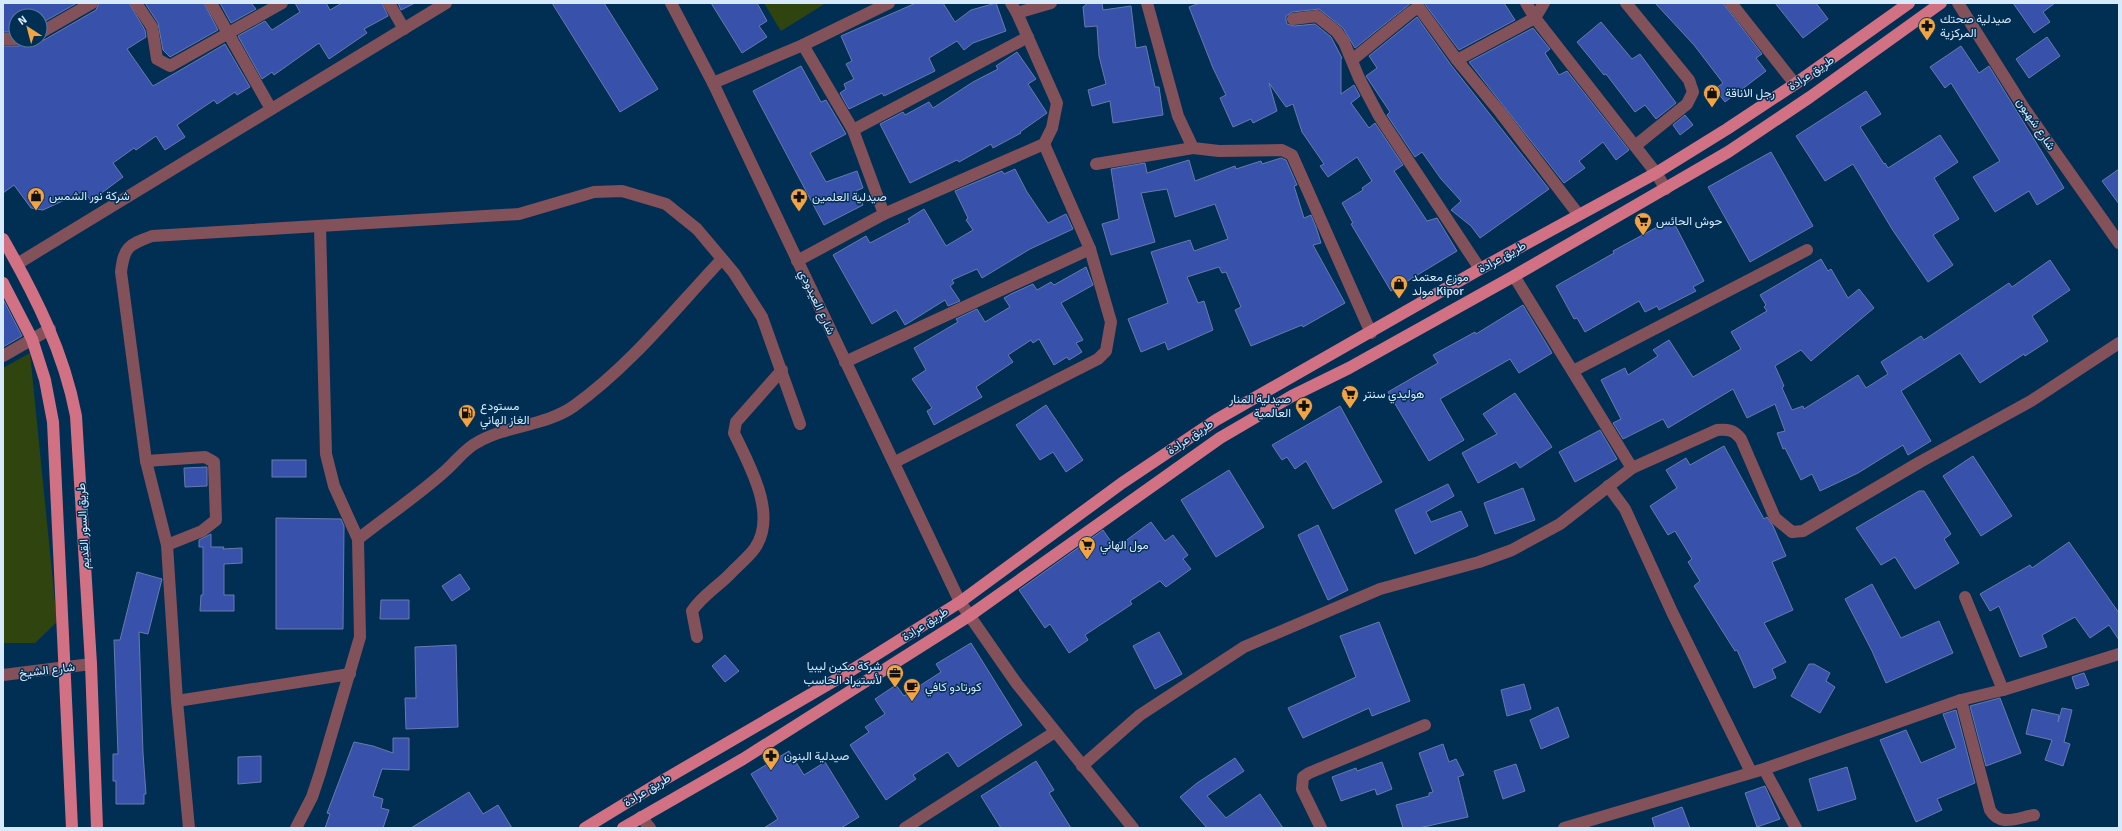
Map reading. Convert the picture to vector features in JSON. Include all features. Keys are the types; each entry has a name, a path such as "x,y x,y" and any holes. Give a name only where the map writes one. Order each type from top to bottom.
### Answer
{"main road":[{"name":"طريق عرادة","path":"585,828 662,781 844,675 960,602 1122,483 1216,420 1294,374 1371,333 1480,269 1578,214 1656,173 1727,129 1795,84 1910,3"},
{"name":"طريق عرادة","path":"623,828 743,759 969,616 1220,438 1292,396 1348,368 1514,276 1666,189 1761,131 1941,3"},
{"name":"طريق السور القديم","path":"3,239 18,264 50,329 66,372 76,416 91,664 97,828"},
{"name":"طريق السور القديم","path":"3,283 32,339 50,401 55,444 72,828"}],"street":[{"path":"48,28 92,3"},
{"path":"136,3 152,26 157,59 170,66 282,3"},
{"path":"212,3 271,109"},
{"path":"390,3 404,29"},
{"path":"18,264 50,246 446,3"},
{"name":"شارع العيدودي","path":"671,3 713,83 845,362 895,462 960,602 1017,684 1133,828"},
{"path":"713,83 803,45 889,3"},
{"path":"797,261 884,214 1044,144 1052,128 1057,103 1014,8 1051,3"},
{"path":"1147,3 1178,116 1193,148"},
{"path":"1526,3 1535,18 1656,173 1666,189"},
{"path":"1457,60 1535,18 1544,3"},
{"path":"1626,3 1689,80 1693,92 1687,104 1635,146"},
{"path":"1731,3 1795,84"},
{"name":"شارع شهبون","path":"1958,3 2024,108 2119,243"},
{"path":"1352,60 1418,8 1422,11 1457,60 1500,112 1578,214"},
{"path":"1293,19 1317,16 1337,32 1352,60 1358,78 1379,116 1480,269"},
{"path":"853,130 1028,37"},
{"path":"803,45 853,130 884,214"},
{"path":"895,462 1098,359 1106,351 1111,322 1090,249 1044,144"},
{"path":"1096,164 1193,148 1219,150 1282,150 1292,155 1371,333"},
{"path":"189,828 177,701 167,545 146,460 121,272 123,256 132,243 152,236 519,214 594,192 622,191 666,204 698,229 734,273 762,317 800,424"},
{"path":"296,828 312,797 333,733 360,637 358,539 334,486 326,454 320,226"},
{"path":"845,362 1090,249"},
{"path":"1573,371 1807,250"},
{"path":"358,539 445,472 463,452 475,443 492,434 549,418 572,408 610,379 722,259"},
{"path":"1514,276 1632,468"},
{"path":"3,356 50,329"},
{"path":"1082,766 1140,715 1244,647 1380,589 1479,562 1512,550 1560,524 1588,505 1608,486 1632,468 1717,430 1728,429 1736,433 1741,439 1775,518 1792,532 1803,531 1920,462 2031,401 2119,343"},
{"path":"697,637 692,611 697,603 714,590 754,549 760,538 762,524 761,494 734,433 736,422 782,370"},
{"path":"146,460 205,457 214,462 216,520 202,531 167,545"},
{"path":"1608,486 1618,497 1631,521 1672,612 1751,772"},
{"path":"1965,596 2002,690"},
{"path":"1564,828 1601,823 1751,772 1764,769 1961,700 2002,690 2119,654"},
{"name":"شارع الشيخ","path":"3,675 91,664"},
{"path":"177,701 350,674"},
{"path":"1961,700 1990,810 1998,820 2034,814"},
{"path":"1321,828 1302,789 1303,777 1425,724"},
{"path":"906,828 1055,732"},
{"path":"1764,769 1796,828"},
{"path":"641,817 650,828"}],"green space":[{"path":"764,3 826,3 781,31"},
{"path":"30,353 57,622 35,643 3,643 3,368"}],"building":[{"path":"3,3 77,3 48,19 48,8 8,8 8,32 3,32"},
{"path":"99,3 129,3 145,30 146,37 127,49 153,86 225,44 250,87 237,95 235,92 217,104 214,100 177,125 185,137 165,150 156,136 136,150 134,148 113,163 123,177 91,201 84,191 43,210 31,208 14,185 3,193 3,46 8,46 8,48 48,48 48,38 96,10"},
{"path":"145,3 204,3 218,30 170,57 163,50 158,23"},
{"path":"220,3 251,3 256,9 231,23"},
{"path":"295,3 326,3 330,10 342,3 382,3 388,16 364,29 367,33 329,59 319,43 274,75 272,72 262,79 238,36 265,21 272,30 300,12"},
{"path":"398,3 415,3 401,10"},
{"path":"552,3 604,3 658,89 620,112"},
{"path":"711,3 757,3 767,21 759,26 767,37 742,53"},
{"path":"916,3 943,3 955,22 971,10 996,3 1006,31 973,43 964,50 957,41 929,58 935,71 884,96 882,93 849,109 840,93 846,89 844,84 854,79 846,64 852,61 841,36"},
{"path":"1088,3 1102,3 1103,10 1131,6 1136,48 1146,46 1155,87 1159,87 1163,115 1113,123 1110,101 1092,106 1088,90 1106,84 1099,56 1097,26 1085,27 1083,7"},
{"path":"1200,3 1411,3 1355,48 1343,28 1319,9 1292,12 1286,16 1286,20 1287,24 1294,26 1315,24 1331,37 1342,58 1341,94 1354,85 1360,96 1351,103 1369,128 1375,123 1403,165 1394,171 1427,221 1437,218 1457,251 1391,291 1351,224 1353,223 1342,203 1363,190 1362,188 1372,181 1357,157 1328,177 1320,166 1324,164 1302,132 1293,104 1286,107 1269,83 1277,111 1253,123 1251,119 1233,127 1220,98 1226,95 1213,68 1189,7"},
{"path":"1424,3 1504,3 1515,20 1459,50"},
{"path":"1655,3 1723,3 1762,54 1756,58 1766,71 1725,102 1715,89 1723,83 1694,45"},
{"path":"1775,3 1816,3 1828,19 1803,38"},
{"path":"2013,3 2055,3 2043,12 2050,22 2034,33"},
{"path":"1417,17 1451,65 1549,189 1480,238 1471,226 1451,210 1461,201 1441,179 1422,152 1415,157 1387,115 1390,112 1366,76 1377,68 1369,56"},
{"path":"1601,22 1632,59 1640,54 1676,103 1656,119 1645,105 1635,112 1606,74 1604,75 1577,42"},
{"path":"1533,28 1550,49 1545,53 1559,75 1567,71 1629,150 1616,160 1603,142 1579,161 1585,168 1564,183 1469,62"},
{"path":"2047,37 2060,56 2029,78 2016,59"},
{"path":"1961,46 1979,73 1989,66 2064,188 2037,205 2029,191 1995,212 1973,177 2000,161 1951,83 1945,88 1930,67"},
{"path":"1017,52 1036,79 1028,84 1047,113 1020,132 1021,133 993,148 991,144 959,162 957,160 910,183 880,124 903,112 905,115 929,102 933,108 973,82 998,69 996,66"},
{"path":"801,66 821,102 826,100 846,134 810,153 826,182 857,171 863,188 856,191 863,205 824,225 753,91"},
{"path":"1866,91 1881,114 1860,127 1888,168 1940,135 1958,162 1934,178 1959,219 1933,235 1953,265 1928,282 1892,229 1853,164 1825,181 1796,136"},
{"path":"1685,115 1693,125 1680,135 1673,125"},
{"path":"1771,152 1813,226 1750,262 1708,187"},
{"path":"1281,158 1286,160 1297,185 1294,186 1304,218 1311,215 1316,227 1321,243 1313,245 1345,303 1303,327 1302,325 1251,346 1235,310 1241,307 1226,272 1222,273 1219,267 1187,277 1198,303 1204,301 1213,330 1168,350 1165,342 1141,352 1128,319 1168,303 1151,252 1190,240 1194,251 1228,239 1215,204 1175,217 1167,189 1141,193 1155,242 1111,255 1102,224 1119,219 1111,169 1145,163 1147,173 1189,160 1195,181 1235,166 1236,169 1261,161 1262,164"},
{"path":"1015,169 1027,192 1048,223 1066,214 1073,229 1030,249 982,278 977,269 952,280 954,283 950,286 960,301 948,306 945,300 905,325 896,310 872,324 833,255 866,236 870,243 910,222 908,219 924,209 946,246 973,230 966,220 968,218 955,191 1002,171 1004,174"},
{"path":"2119,169 2119,204 2102,181"},
{"path":"1672,219 1704,281 1693,287 1696,291 1659,310 1657,306 1645,312 1639,301 1585,332 1577,318 1574,319 1556,286 1614,253 1613,251"},
{"path":"1821,259 1828,271 1831,269 1848,298 1859,289 1874,308 1811,361 1801,350 1775,366 1784,386 1782,388 1792,410 1803,406 1804,409 1858,375 1866,388 1888,374 1881,362 1921,336 1924,340 2009,283 2012,287 2050,260 2070,290 2032,316 2048,341 2025,356 2024,354 1980,383 1960,353 1901,391 1931,441 1908,455 1903,445 1858,473 1820,491 1812,474 1801,480 1785,448 1783,449 1777,433 1785,431 1775,404 1747,418 1733,389 1668,428 1663,419 1623,439 1613,423 1621,419 1601,380 1625,368 1628,375 1658,356 1653,350 1669,340 1693,377 1741,349 1731,332 1767,311 1764,307 1766,305 1760,295"},
{"path":"1086,267 1093,285 1061,303 1083,340 1076,343 1082,352 1069,360 1067,357 1054,365 1039,339 1033,343 1031,340 1008,355 1013,362 976,387 982,397 934,425 927,411 932,408 912,379 926,370 914,348 958,322 956,319 977,309 985,322 1010,307 1004,298 1011,294 1033,284 1037,290 1051,282 1054,285"},
{"path":"3,299 22,336 3,347"},
{"path":"1523,305 1552,353 1519,373 1510,359 1440,399 1464,440 1429,461 1388,392 1438,363 1433,355 1475,332 1476,334"},
{"path":"1515,393 1552,447 1520,468 1516,462 1478,483 1462,453 1497,434 1483,414"},
{"path":"1046,405 1083,460 1066,472 1053,452 1040,460 1016,425"},
{"path":"1340,406 1382,482 1333,509 1306,461 1295,469 1287,457 1282,460 1272,445"},
{"path":"1600,430 1617,459 1575,482 1559,452"},
{"path":"1724,446 1764,519 1767,517 1773,526 1786,556 1772,562 1793,610 1764,623 1786,662 1772,669 1776,678 1754,688 1737,650 1735,651 1694,586 1700,581 1688,562 1692,559 1675,531 1668,535 1650,506 1677,488 1666,470 1686,458 1690,465"},
{"path":"1973,456 2012,516 1981,536 1943,476"},
{"path":"272,460 306,460 306,477 272,477"},
{"path":"207,467 207,486 185,487 184,468"},
{"path":"1229,470 1264,527 1216,557 1181,500"},
{"path":"1448,484 1454,496 1426,512 1431,522 1461,511 1468,526 1415,554 1395,510"},
{"path":"1523,488 1535,520 1495,534 1484,503"},
{"path":"1919,491 1924,491 1951,534 1944,539 1959,563 1915,589 1895,557 1881,565 1856,528"},
{"path":"276,518 341,519 344,526 343,629 276,629"},
{"path":"1151,522 1165,541 1173,535 1188,555 1183,559 1191,569 1166,587 1160,581 1130,601 1132,604 1085,635 1088,640 1069,653 1050,624 1045,628 1019,590 1103,530 1114,546 1123,540 1124,542"},
{"path":"1318,525 1348,590 1328,600 1298,535"},
{"path":"211,534 211,547 224,547 223,549 242,548 242,563 224,564 224,595 234,595 234,611 200,611 201,595 203,595 203,547 199,547 199,540"},
{"path":"2069,542 2119,613 2119,640 2109,625 2090,638 2075,617 2042,635 2047,647 2020,657 1999,606 1990,611 1980,594 2030,565 2032,568"},
{"path":"137,572 162,579 148,634 139,632 143,753 146,794 144,794 144,804 116,804 116,781 113,781 113,754 118,754 114,640 120,640"},
{"path":"460,574 470,589 452,601 442,586"},
{"path":"1872,584 1901,638 1939,621 1953,653 1886,683 1872,651 1845,599"},
{"path":"381,600 409,600 409,619 380,619"},
{"path":"1379,622 1410,701 1372,716 1369,708 1303,738 1288,708 1356,677 1340,636"},
{"path":"1159,632 1182,674 1155,689 1133,646"},
{"path":"971,643 1022,725 958,767 948,752 913,775 916,779 886,800 850,745 869,732 865,727 885,714 875,699 896,685 904,696 941,672 936,664"},
{"path":"456,645 458,727 406,729 405,698 416,698 415,647"},
{"path":"725,655 739,671 725,682 712,666"},
{"path":"1809,664 1814,664 1830,673 1826,681 1835,687 1820,713 1791,696"},
{"path":"2084,673 2089,685 2076,689 2072,677"},
{"path":"1524,684 1531,709 1507,716 1501,690"},
{"path":"2000,698 2021,753 1986,766 1970,706"},
{"path":"1558,707 1569,737 1541,749 1530,720"},
{"path":"2062,708 2072,710 2064,742 2070,744 2063,766 2045,760 2052,740 2026,734 2032,709 2059,715 2058,722"},
{"path":"1956,710 1975,783 1937,799 1942,810 1916,822 1880,740 1906,730 1921,763 1956,748 1943,714"},
{"path":"393,738 409,738 409,770 382,769 373,796 383,799 381,808 389,810 383,828 325,828 330,814 327,813 354,742 373,746 393,753"},
{"path":"1443,744 1449,762 1456,759 1464,775 1458,777 1468,817 1419,828 1403,828 1396,805 1429,796 1429,793 1433,792 1419,753"},
{"path":"789,751 804,775 825,762 859,817 841,828 764,828 778,819 751,774"},
{"path":"261,756 261,782 238,784 238,757"},
{"path":"1235,758 1244,771 1207,796 1226,818 1260,794 1283,828 1207,828 1180,797 1197,783"},
{"path":"1036,761 1054,790 1049,793 1071,828 1001,828 981,796"},
{"path":"1382,762 1392,789 1377,795 1375,789 1341,801 1332,777 1356,768 1357,771"},
{"path":"1516,764 1525,791 1503,799 1494,771"},
{"path":"1847,767 1856,799 1818,811 1809,779"},
{"path":"1765,786 1780,819 1757,827 1745,793"},
{"path":"469,792 483,814 498,805 512,828 411,828"},
{"path":"1682,807 1690,828 1655,828 1652,818"}],"place":[{"name":"صيدلية صحتك المركزية","path":"1927,41"},
{"name":"رجل الاناقة","path":"1712,108"},
{"name":"شركة نور الشمس","path":"36,211"},
{"name":"صيدلية العلمين","path":"799,212"},
{"name":"حوش الحائس","path":"1643,236"},
{"name":"موزع معتمد مولد Kipor","path":"1399,299"},
{"name":"هوليدي سنتر","path":"1350,409"},
{"name":"صيدلية المنار العالمية","path":"1304,421"},
{"name":"مستودع الغاز الهاني","path":"467,428"},
{"name":"مول الهاني","path":"1087,560"},
{"name":"شركة مكين ليبيا لأستيراد الحاسب","path":"895,688"},
{"name":"كورتادو كافي","path":"912,702"},
{"name":"صيدلية البنون","path":"771,771"}]}
